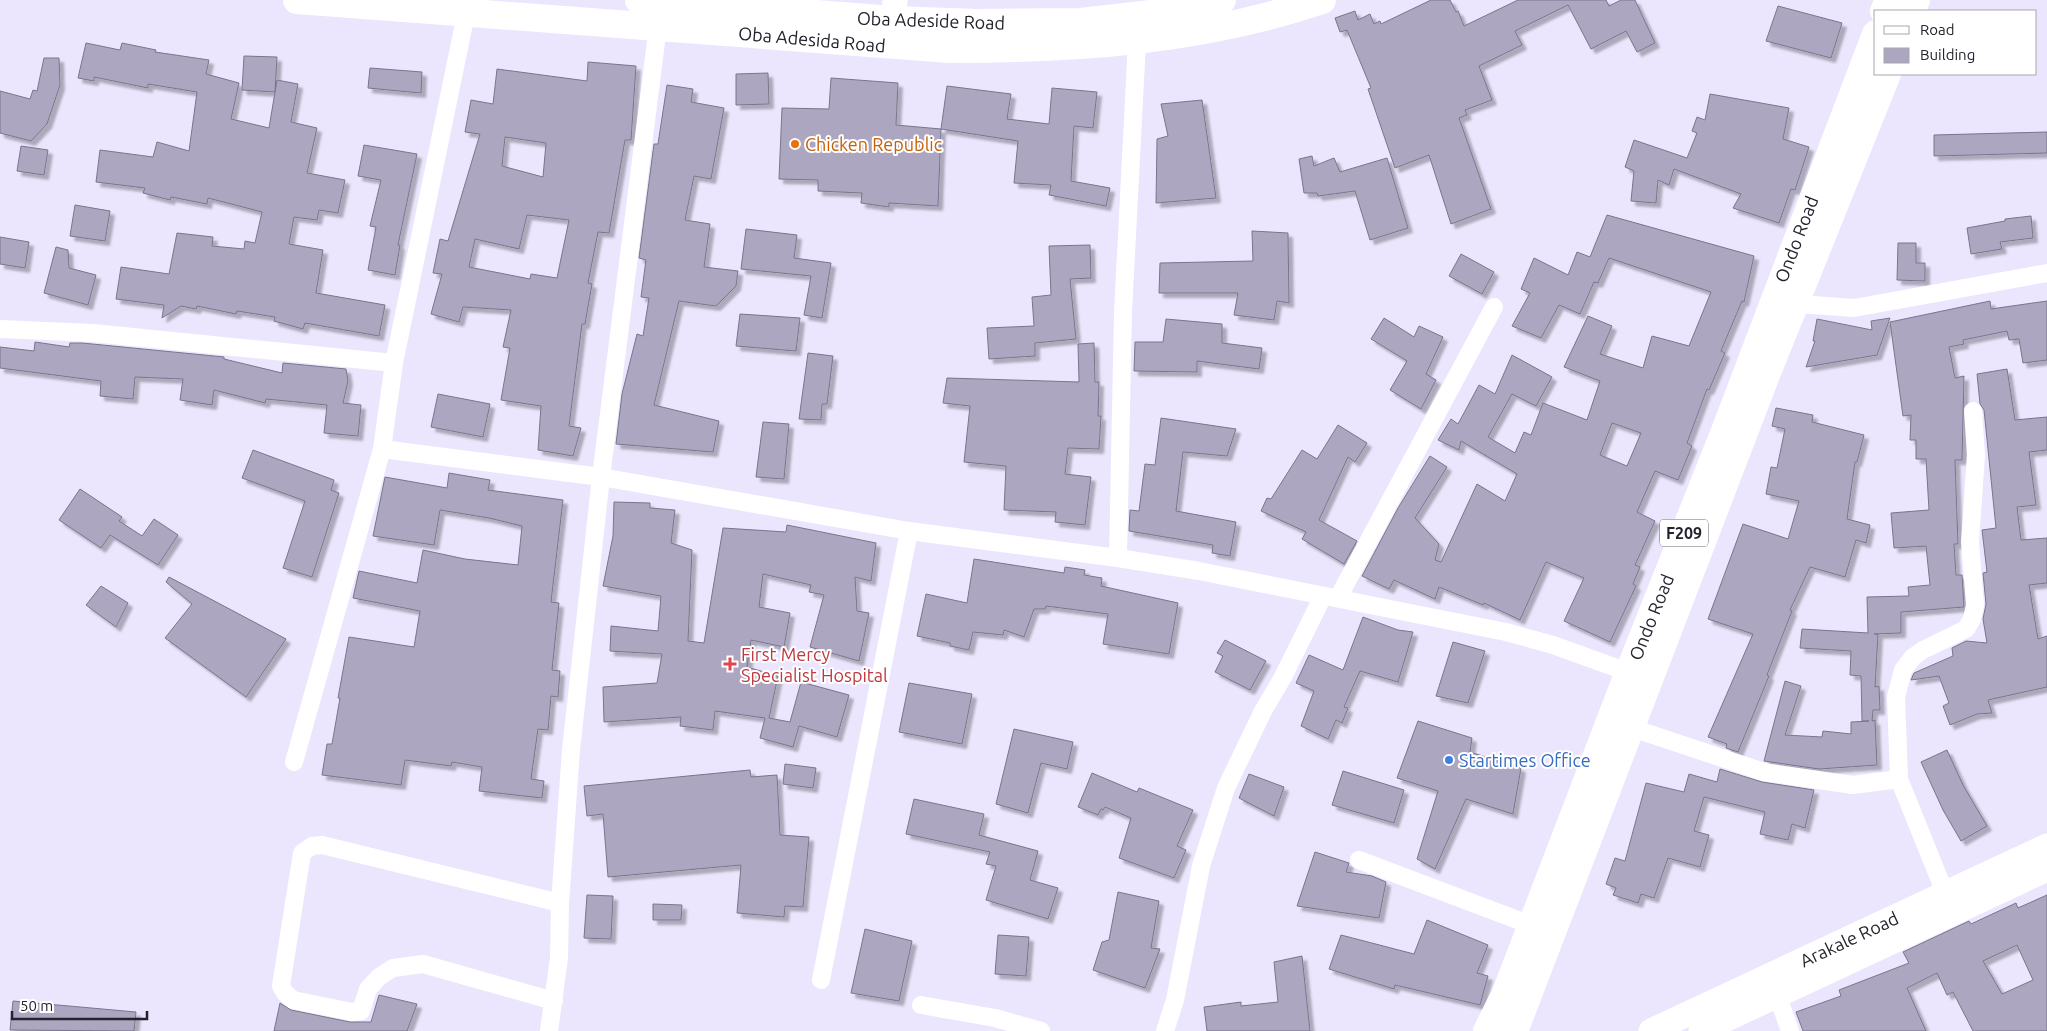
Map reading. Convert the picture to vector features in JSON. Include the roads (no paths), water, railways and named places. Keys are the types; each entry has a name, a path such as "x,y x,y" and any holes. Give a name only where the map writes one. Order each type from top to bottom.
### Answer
{"main road":[{"name":"Oba Adesida Road","path":"297,0 466,14 653,10 893,22 1011,49 1137,42 1233,25 1322,0"},
{"name":"Oba Adeside Road","path":"893,22 1081,22 1151,14 1222,0"},
{"name":"Ondo Road","path":"1784,303 1874,40"},
{"name":"Ondo Road","path":"1487,1031 1505,995 1531,925 1639,676 1725,431 1887,75"},
{"name":"Ondo Road","path":"1517,1029 1632,728 1639,676"},
{"name":"Arakale Road","path":"1651,1031 2047,846"},
{"name":"Arakale Road","path":"1701,1031 1778,997 2047,869"}],"street":[{"path":"549,1031 559,958 560,903 571,750 653,10"},
{"path":"294,762 382,449 394,363 466,14"},
{"path":"1118,558 1123,312 1137,42"},
{"path":"1784,303 1854,308 2047,273"},
{"path":"1166,1031 1175,1000 1201,866 1226,788 1263,711 1330,597 1494,307"},
{"path":"0,329 93,333 394,363"},
{"path":"1945,893 1899,779 1896,697 1903,670 1923,650 1966,629 1972,620 1975,605 1970,542 1976,462 1973,411"},
{"path":"382,449 602,477 909,531 1118,558 1199,571 1506,632 1553,645 1639,676"},
{"path":"821,980 909,531"},
{"path":"1632,728 1764,772 1853,785 1899,779"},
{"path":"554,1001 423,964 393,968 379,977 368,989 361,1011 352,1012 293,1000 284,993 281,986 302,853 312,846 322,845 560,903"},
{"path":"1359,860 1531,925"},
{"path":"1778,997 1790,1031"},
{"path":"922,1006 995,1018 1041,1031"}],"place":[{"name":"Chicken Republic","path":"795,144"},
{"name":"First Mercy Specialist Hospital","path":"730,664"},
{"name":"Startimes Office","path":"1449,760"}]}
